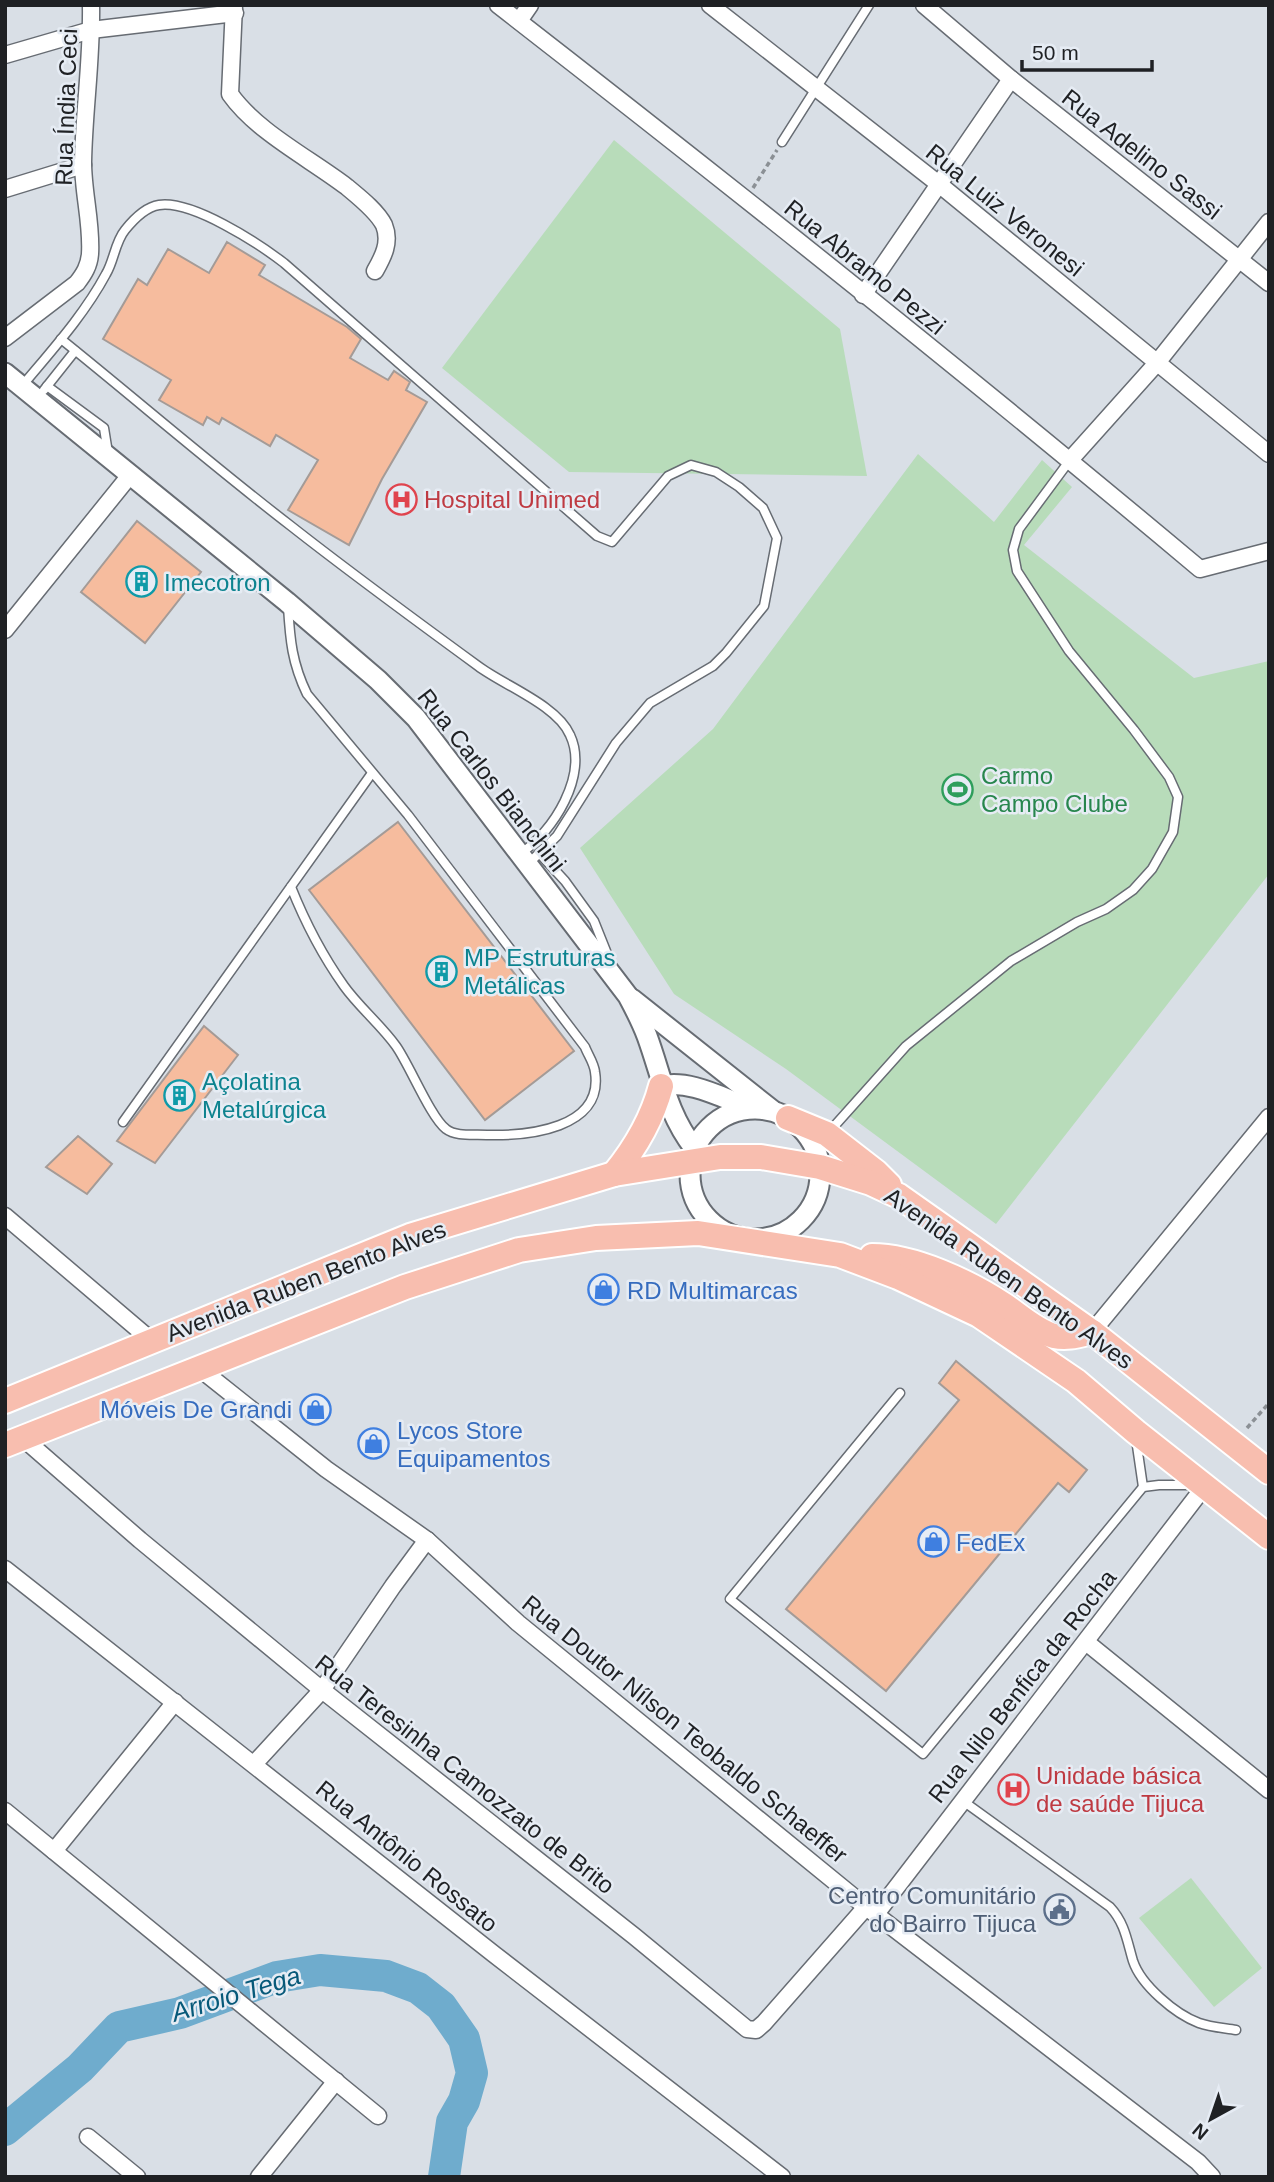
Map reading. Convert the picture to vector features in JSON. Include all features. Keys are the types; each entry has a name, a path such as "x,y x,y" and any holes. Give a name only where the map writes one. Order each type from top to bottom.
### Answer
{"main road":[{"path":"614,1174 643,1133 661,1086"},
{"path":"780,1114 827,1134 876,1172 899,1196"},
{"name":"Avenida Ruben Bento Alves","path":"5,1401 410,1236 614,1174 692,1155 761,1157 820,1167 871,1183 899,1196 1092,1332 1269,1472"},
{"name":"Avenida Ruben Bento Alves","path":"15,1442 405,1287 519,1250 596,1238 698,1233 840,1255 898,1277 979,1315 1076,1381 1136,1433 1269,1537"},
{"path":"840,1255 883,1256 920,1265 972,1287 1051,1335 1065,1338 1092,1332"}],"street":[{"name":"Rua Índia Ceci","path":"5,338 77,284 86,272 90,256 90,231 83,165 92,30 91,5"},
{"name":"Rua Abramo Pezzi","path":"498,5 746,199 1070,460 1200,569 1269,551"},
{"path":"519,21 530,5"},
{"name":"Rua Luiz Veronesi","path":"710,5 940,185 1269,454"},
{"name":"Rua Adelino Sassi","path":"924,5 1011,79 1269,283"},
{"path":"5,55 92,30 234,9 230,94 253,121 362,198 384,225 387,238 386,251 375,271"},
{"path":"863,295 1011,79"},
{"path":"5,189 83,165"},
{"path":"1070,460 1156,364 1269,222"},
{"name":"Rua Carlos Bianchini","path":"5,373 35,390 108,456 288,601 378,680 416,718 529,857 625,991 646,1033 661,1086 692,1155"},
{"path":"5,630 131,474"},
{"path":"5,603 19,614"},
{"name":"Rua Carlos Bianchini","path":"625,991 805,1133 815,1150 820,1167"},
{"path":"661,1086 671,1084 691,1087 752,1109 780,1114"},
{"path":"752,1109 735,1112 716,1121 701,1136 692,1155 690,1184 696,1203 708,1220 726,1233 752,1240 772,1238 789,1230 805,1217 813,1205 819,1186 820,1167"},
{"path":"1092,1332 1269,1117"},
{"path":"5,1216 152,1341"},
{"name":"Rua Doutor Nílson Teobaldo Schaeffer","path":"199,1368 326,1469 427,1540 518,1623 871,1911 1212,2175"},
{"name":"Rua Teresinha Camozzato de Brito","path":"15,1442 747,2029 756,2030 764,2023 871,1911"},
{"name":"Rua Nilo Benfica da Rocha","path":"871,1911 1086,1642 1204,1487"},
{"path":"254,1764 321,1690 427,1540"},
{"name":"Rua Antônio Rossato","path":"5,1569 782,2177"},
{"path":"1086,1642 1269,1790"},
{"path":"54,1851 175,1702"},
{"path":"5,1811 378,2116"},
{"path":"259,2177 336,2081"},
{"path":"88,2137 137,2177"}],"lane":[{"path":"782,142 869,5"},
{"path":"35,390 61,339 107,273 123,232 144,212 159,205 187,207 261,246 284,263 597,536 612,542 668,476 691,465 716,472 763,508 777,538 764,606 713,666 650,703 616,743 557,836 529,857"},
{"path":"61,339 290,526 481,669 518,689 554,716 570,734 575,754 572,782 555,819 534,845 529,857"},
{"path":"35,390 75,351"},
{"path":"827,1134 906,1046 1011,961 1077,922 1106,909 1133,890 1152,869 1173,832 1178,797 1169,777 1069,651 1017,571 1013,550 1019,528 1070,460"},
{"path":"288,601 291,653 307,694 408,815 585,1047 595,1070 595,1088 586,1107 573,1121 556,1128 505,1136 458,1134 443,1127 396,1046 344,987 309,930 291,887"},
{"path":"123,1122 372,773"},
{"path":"564,802 576,807"},
{"path":"901,1393 730,1600 923,1754 1143,1487 1181,1484 1204,1487"},
{"path":"1136,1433 1143,1487"},
{"path":"961,1800 1110,1907 1120,1917 1134,1965 1166,2003 1199,2023 1236,2031"}],"path":[{"path":"746,199 782,142"},
{"path":"1233,1445 1269,1403"}],"green space":[{"path":"614,140 840,329 867,476 569,472 442,368"},
{"name":"Carmo Campo Clube","path":"918,454 994,522 1042,460 1072,487 1024,545 1194,678 1269,661 1269,874 996,1224 786,1069 674,994 580,848 713,729"},
{"path":"1191,1878 1262,1968 1214,2007 1139,1918"}],"building":[{"path":"227,242 265,265 259,275 347,327 361,339 350,358 388,380 394,371 410,382 406,390 427,402 382,479 349,545 288,510 318,460 276,435 270,446 222,418 219,424 207,417 203,425 159,400 171,380 103,339 138,279 147,285 168,249 209,273"},
{"name":"Imecotron","path":"137,521 201,572 145,643 81,592"},
{"name":"MP Estruturas Metálicas","path":"398,822 574,1051 485,1120 309,890"},
{"name":"Açolatina Metalúrgica","path":"204,1026 238,1055 155,1163 117,1141"},
{"path":"78,1136 112,1164 87,1194 46,1167"},
{"path":"956,1361 1087,1470 1069,1492 1058,1483 886,1691 786,1609 959,1400 939,1383"}],"waterway":[{"name":"Arroio Tega","path":"5,2130 80,2068 119,2027 180,2013 277,1977 320,1970 386,1976 418,1988 441,2006 464,2039 472,2073 464,2101 452,2122 444,2177"}],"place":[{"name":"Hospital Unimed","path":"401,499"},
{"name":"Imecotron","path":"141,582"},
{"name":"Carmo Campo Clube","path":"958,789"},
{"name":"MP Estruturas Metálicas","path":"441,971"},
{"name":"Açolatina Metalúrgica","path":"179,1095"},
{"name":"RD Multimarcas","path":"604,1290"},
{"name":"Móveis De Grandi","path":"315,1409"},
{"name":"Lycos Store Equipamentos","path":"374,1444"},
{"name":"FedEx","path":"933,1542"},
{"name":"Unidade básica de saúde Tijuca","path":"1013,1789"},
{"name":"Centro Comunitário do Bairro Tijuca","path":"1059,1909"}]}
